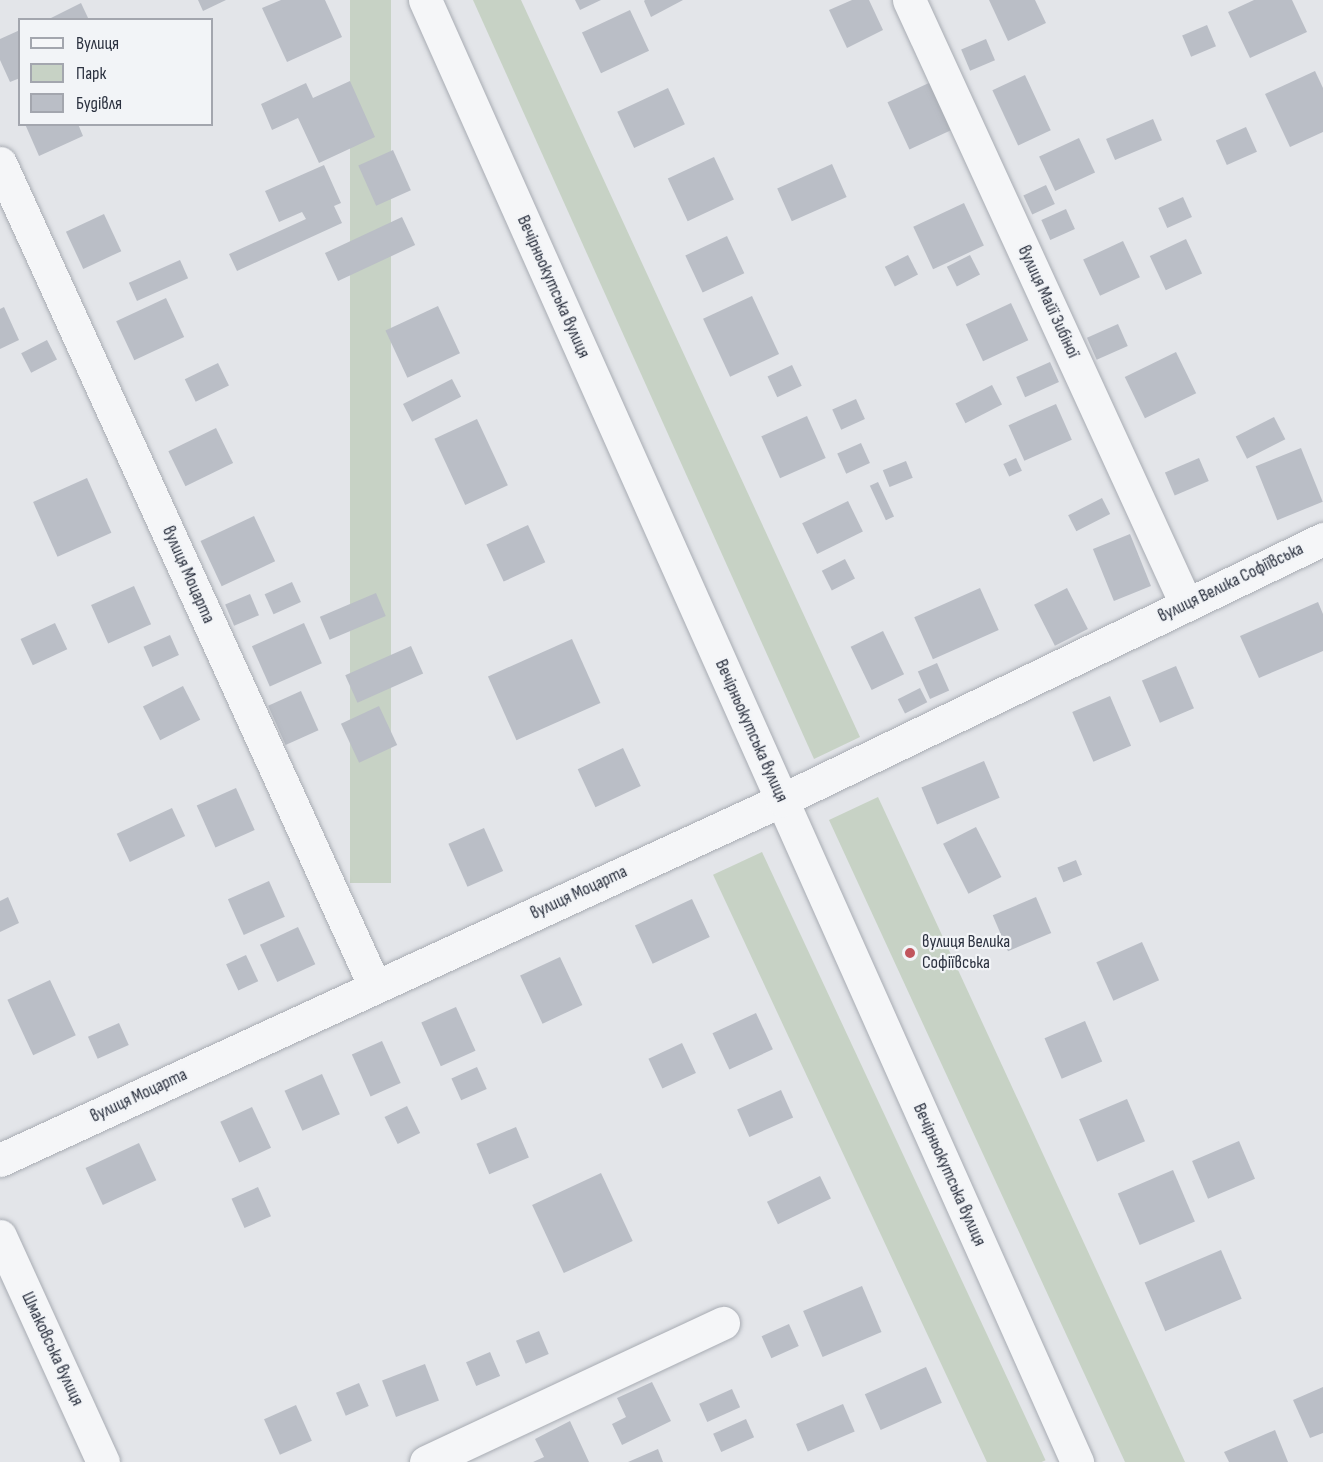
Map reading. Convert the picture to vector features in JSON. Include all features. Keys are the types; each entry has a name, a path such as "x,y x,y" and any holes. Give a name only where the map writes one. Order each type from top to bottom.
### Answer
{"street":[{"name":"Вечірньокутська вулиця","path":"425,0 1077,1462"},
{"name":"вулиця Майї Зибіної","path":"909,0 1186,604"},
{"name":"вулиця Моцарта","path":"0,163 375,987"},
{"name":"вулиця Велика Софіївська","path":"782,800 1323,539"},
{"name":"вулиця Моцарта","path":"0,1160 782,800"},
{"name":"Шмаковська вулиця","path":"0,1236 103,1462"},
{"path":"426,1462 723,1323"}],"green space":[{"path":"350,0 391,0 391,883 350,883"},
{"path":"473,0 521,0 860,737 814,759"},
{"path":"878,797 1185,1462 1125,1462 829,820"},
{"path":"762,852 1046,1460 987,1462 713,875"}],"building":[{"path":"198,0 226,0 203,11"},
{"path":"281,0 325,0 342,37 287,62 262,8"},
{"path":"575,0 601,0 580,10"},
{"path":"645,0 683,0 651,17 644,1"},
{"path":"852,0 869,0 883,30 847,48 829,10"},
{"path":"989,0 1035,0 1046,23 1008,41"},
{"path":"1254,0 1292,0 1307,32 1250,58 1228,12"},
{"path":"81,3 88,18 51,18"},
{"path":"630,10 649,51 601,73 582,32"},
{"path":"1207,25 1216,46 1191,57 1182,36"},
{"path":"18,31 18,79 10,82 0,60 0,39"},
{"path":"986,39 995,60 970,71 961,50"},
{"path":"1315,71 1323,88 1323,132 1290,147 1265,94"},
{"path":"1025,75 1051,130 1018,145 992,90"},
{"path":"350,81 375,137 319,163 298,118 272,130 261,104 306,83 313,98"},
{"path":"931,82 953,129 909,149 887,102"},
{"path":"668,88 685,124 634,148 617,112"},
{"path":"1153,119 1162,140 1115,160 1106,139"},
{"path":"26,126 79,126 83,136 39,156"},
{"path":"1246,127 1257,152 1227,165 1216,140"},
{"path":"1079,138 1095,172 1055,191 1039,157"},
{"path":"393,150 411,190 376,206 358,165"},
{"path":"714,157 734,200 688,221 668,179"},
{"path":"832,164 847,197 792,221 777,188"},
{"path":"324,165 341,203 334,206 342,223 237,271 229,254 306,219 302,212 279,222 265,191"},
{"path":"1046,185 1055,204 1032,215 1023,196"},
{"path":"1183,197 1192,217 1167,228 1158,208"},
{"path":"964,203 984,246 933,269 913,227"},
{"path":"1066,209 1075,229 1050,240 1041,220"},
{"path":"104,214 121,251 83,269 66,232"},
{"path":"402,217 415,245 338,281 325,253"},
{"path":"727,236 744,273 703,293 685,255"},
{"path":"1186,239 1202,273 1166,290 1150,256"},
{"path":"1123,241 1140,277 1100,296 1083,260"},
{"path":"908,255 918,275 895,286 885,267"},
{"path":"970,255 980,275 957,286 947,267"},
{"path":"180,260 188,278 137,301 129,283"},
{"path":"752,296 779,354 730,377 703,319"},
{"path":"166,298 184,337 134,360 116,321"},
{"path":"1011,303 1028,340 983,361 966,324"},
{"path":"438,306 460,353 407,378 385,331"},
{"path":"4,307 19,340 0,349 0,309"},
{"path":"1118,324 1128,346 1097,360 1087,338"},
{"path":"47,340 57,360 31,373 21,353"},
{"path":"1176,352 1196,393 1145,418 1125,377"},
{"path":"1050,362 1059,382 1025,397 1016,377"},
{"path":"218,363 229,385 196,402 185,379"},
{"path":"792,365 802,386 777,397 768,376"},
{"path":"452,379 461,397 412,422 403,404"},
{"path":"992,385 1002,405 965,423 955,404"},
{"path":"856,399 865,419 841,430 832,410"},
{"path":"1056,404 1072,440 1024,461 1008,425"},
{"path":"807,416 826,458 780,478 761,436"},
{"path":"1274,417 1285,439 1247,459 1236,437"},
{"path":"477,419 508,485 465,505 434,439"},
{"path":"216,428 233,463 185,486 168,451"},
{"path":"861,443 870,463 846,474 837,454"},
{"path":"1301,448 1323,502 1277,520 1256,466"},
{"path":"1016,458 1022,471 1009,477 1003,464"},
{"path":"1199,458 1209,481 1175,495 1165,472"},
{"path":"906,461 913,478 890,487 883,470"},
{"path":"87,478 111,533 58,557 33,502"},
{"path":"878,482 894,516 886,520 870,486"},
{"path":"1102,498 1110,514 1076,531 1068,515"},
{"path":"848,501 863,532 817,554 802,523"},
{"path":"254,516 275,561 222,586 201,541"},
{"path":"528,525 545,562 504,582 486,544"},
{"path":"1130,534 1151,586 1114,601 1093,549"},
{"path":"845,559 855,579 832,590 822,571"},
{"path":"292,582 301,602 274,614 265,594"},
{"path":"134,586 151,624 108,643 91,605"},
{"path":"980,588 999,630 933,659 914,617"},
{"path":"1067,588 1088,629 1055,646 1034,605"},
{"path":"376,593 386,616 330,640 320,617"},
{"path":"250,594 259,615 234,626 225,605"},
{"path":"1318,602 1323,614 1323,651 1259,678 1240,636"},
{"path":"55,623 67,649 33,665 21,639"},
{"path":"304,623 322,663 270,686 252,646"},
{"path":"883,631 904,674 872,690 851,647"},
{"path":"170,635 179,655 152,667 144,647"},
{"path":"572,639 600,703 516,740 488,676"},
{"path":"411,646 423,673 357,703 345,675"},
{"path":"937,663 949,690 930,699 918,672"},
{"path":"1176,666 1194,708 1160,723 1142,680"},
{"path":"183,686 200,720 160,740 143,706"},
{"path":"920,688 927,702 905,714 898,699"},
{"path":"301,691 318,730 286,745 268,706"},
{"path":"1110,696 1131,746 1093,762 1072,712"},
{"path":"379,706 397,745 359,763 341,724"},
{"path":"623,748 641,786 595,807 578,769"},
{"path":"984,761 1000,798 937,824 921,788"},
{"path":"236,788 255,830 215,848 197,805"},
{"path":"172,808 185,836 130,862 117,834"},
{"path":"976,827 1001,877 968,894 943,844"},
{"path":"484,828 503,871 467,887 448,844"},
{"path":"1076,860 1082,875 1063,882 1057,867"},
{"path":"269,881 285,917 244,935 228,899"},
{"path":"8,897 19,923 0,932 0,901"},
{"path":"1036,897 1051,933 1008,951 993,915"},
{"path":"692,899 710,937 653,964 635,926"},
{"path":"298,927 315,964 277,982 260,945"},
{"path":"1142,942 1159,980 1113,1001 1096,962"},
{"path":"246,955 258,981 238,991 226,964"},
{"path":"560,957 582,1005 543,1024 520,976"},
{"path":"50,980 76,1035 33,1055 7,1000"},
{"path":"456,1007 476,1051 441,1066 421,1022"},
{"path":"756,1013 773,1049 729,1070 712,1033"},
{"path":"1085,1021 1102,1062 1062,1079 1044,1038"},
{"path":"119,1023 129,1045 98,1059 88,1037"},
{"path":"382,1041 401,1083 371,1096 352,1054"},
{"path":"682,1043 696,1073 662,1089 648,1059"},
{"path":"477,1067 487,1089 461,1100 451,1078"},
{"path":"322,1074 340,1114 302,1131 285,1091"},
{"path":"781,1090 793,1117 749,1137 737,1110"},
{"path":"1127,1099 1145,1141 1097,1162 1079,1119"},
{"path":"407,1106 420,1133 398,1144 385,1117"},
{"path":"252,1107 271,1148 239,1163 220,1122"},
{"path":"516,1127 529,1157 489,1174 476,1144"},
{"path":"1239,1141 1255,1179 1208,1199 1192,1161"},
{"path":"139,1143 156,1180 103,1205 86,1168"},
{"path":"1173,1170 1195,1222 1140,1245 1118,1193"},
{"path":"601,1173 633,1241 564,1273 532,1205"},
{"path":"820,1176 831,1198 778,1224 767,1202"},
{"path":"258,1187 271,1216 245,1228 232,1199"},
{"path":"1221,1250 1242,1299 1165,1331 1145,1282"},
{"path":"862,1286 882,1332 823,1357 803,1311"},
{"path":"789,1324 799,1346 771,1358 762,1336"},
{"path":"539,1331 549,1354 526,1364 516,1341"},
{"path":"490,1352 500,1376 476,1386 466,1362"},
{"path":"425,1364 439,1400 396,1417 382,1380"},
{"path":"926,1367 942,1403 881,1430 865,1394"},
{"path":"652,1382 671,1421 622,1445 612,1424 626,1417 617,1398"},
{"path":"359,1383 369,1406 346,1416 336,1393"},
{"path":"1323,1387 1323,1433 1310,1438 1293,1400"},
{"path":"732,1389 740,1407 707,1422 699,1404"},
{"path":"843,1404 855,1432 808,1452 796,1424"},
{"path":"296,1405 312,1441 280,1455 264,1419"},
{"path":"746,1419 754,1437 721,1452 713,1434"},
{"path":"570,1421 589,1462 533,1462 544,1457 535,1439"},
{"path":"1275,1430 1288,1462 1229,1462 1224,1452"},
{"path":"658,1449 663,1462 628,1462"}],"place":[{"name":"вулиця Велика Софіївська","path":"910,953"}]}
